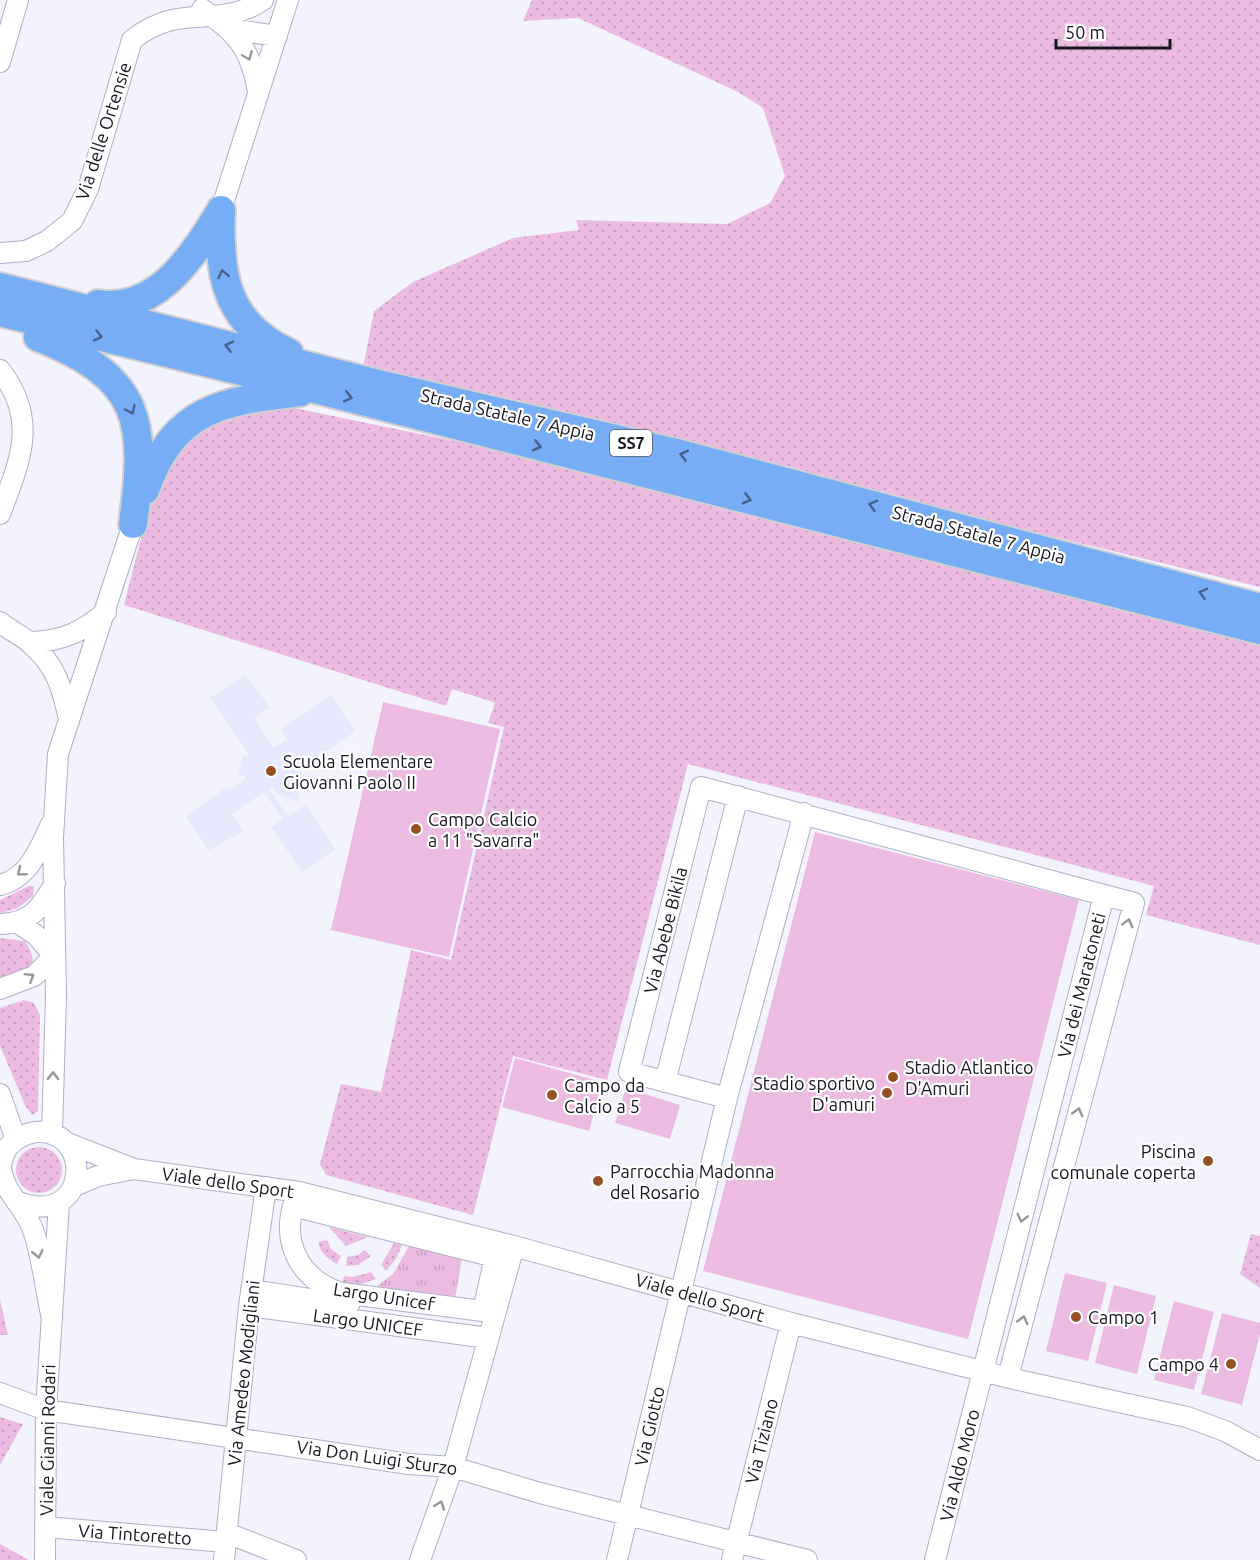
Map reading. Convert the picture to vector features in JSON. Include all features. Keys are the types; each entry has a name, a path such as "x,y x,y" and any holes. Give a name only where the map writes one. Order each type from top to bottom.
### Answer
{"highway":[{"path":"6,297 44,293 110,306 141,299 170,280 195,252 221,210"},
{"path":"221,210 219,243 223,278 233,303 248,325 274,346 292,354 349,370 382,385"},
{"name":"Strada Statale 7 Appia","path":"6,297 680,454 1260,608"},
{"name":"Strada Statale 7 Appia","path":"6,297 319,390 1260,630"},
{"path":"0,320 73,350 99,368 132,409 140,437 140,475 133,524"},
{"path":"133,524 151,472 164,449 179,432 208,410 239,399 319,390"}],"street":[{"path":"0,62 18,0"},
{"path":"229,17 263,0"},
{"path":"221,210 288,0"},
{"name":"Via delle Ortensie","path":"0,254 26,251 47,241 72,221 88,189 132,40 144,26 177,8 202,9 229,17"},
{"path":"229,17 250,33 277,36"},
{"path":"229,17 254,68 258,95"},
{"path":"0,370 18,396 24,443 0,514"},
{"path":"58,1138 54,816 58,753 133,524"},
{"path":"50,649 106,612"},
{"path":"0,622 12,633 50,649 75,664 88,663"},
{"path":"50,649 69,719"},
{"name":"Via Abebe Bikila","path":"727,1098 629,1072 701,787 1104,895"},
{"name":"Via Abebe Bikila","path":"666,1082 738,796"},
{"path":"680,1291 727,1098 804,813"},
{"path":"0,885 8,883 33,862 54,816"},
{"path":"9,924 28,918 43,903 54,884"},
{"name":"Via dei Maratoneti","path":"984,1371 1104,895 1134,903 1008,1377"},
{"path":"9,924 36,935 54,956"},
{"path":"0,990 34,976 54,956"},
{"path":"1062,1059 1090,1067"},
{"path":"0,1094 8,1146 1,1170 7,1190 34,1208 46,1208 59,1203 74,1186 78,1171 75,1155 58,1138 28,1134 8,1146"},
{"name":"Viale dello Sport","path":"58,1138 134,1168 287,1190 514,1246 791,1323 1008,1377 1187,1417 1225,1431 1260,1450"},
{"name":"Viale dello Sport","path":"74,1186 98,1176 134,1168"},
{"name":"Via Amedeo Modigliani","path":"226,1545 250,1298 266,1187"},
{"name":"Viale Gianni Rodari","path":"7,1190 31,1226 52,1319"},
{"name":"Largo UNICEF","path":"287,1190 282,1236 284,1254 291,1272 303,1285 341,1304"},
{"path":"1029,1190 1055,1198"},
{"name":"Viale Gianni Rodari","path":"45,1560 46,1410 59,1203"},
{"name":"Largo Unicef","path":"292,1206 412,1236 495,1257 483,1311 342,1293 323,1286 307,1273 295,1256 289,1236 292,1206"},
{"path":"420,1560 453,1467 514,1246"},
{"name":"Via Giotto","path":"617,1560 680,1291"},
{"name":"Largo UNICEF","path":"250,1298 341,1304 489,1332"},
{"name":"Largo UNICEF","path":"250,1298 489,1332"},
{"name":"Via Tiziano","path":"734,1551 791,1323"},
{"name":"Via Aldo Moro","path":"935,1560 984,1371"},
{"name":"Via Don Luigi Sturzo","path":"0,1393 46,1410 237,1436 409,1464 453,1467 628,1515 734,1551 807,1560"},
{"name":"Via Tintoretto","path":"45,1527 226,1545 296,1560"}],"shaded area":[{"name":"Scuola Elementare Giovanni Paolo II","path":"245,675 270,707 254,718 274,748 287,739 281,729 331,695 356,731 317,757 318,759 303,767 297,801 279,795 272,787 269,789 288,816 306,804 335,850 302,872 271,827 283,819 264,792 232,814 244,831 209,850 186,816 227,787 230,790 245,780 245,776 238,774 243,755 247,756 248,753 210,698"}],"green space":[{"path":"532,0 1260,0 1260,587 363,368 374,311 413,282 513,238 579,230 576,220 727,224 770,203 785,176 763,108 738,92 578,18 523,21"},
{"path":"265,402 610,473 1260,639 1260,945 1146,915 1154,886 688,764 607,1080 513,1056 473,1215 326,1175 320,1164 341,1084 381,1092 411,950 451,960 504,727 488,723 495,703 493,702 452,689 446,706 124,605 159,468 206,418"},
{"name":"Campo Calcio a 11 \"Savarra\"","path":"383,702 500,729 449,957 331,930"},
{"name":"Stadio Atlantico D'Amuri","path":"815,832 1079,900 968,1339 703,1271"},
{"path":"29,886 34,886 33,896 18,908 0,913 0,900"},
{"path":"0,938 25,941 30,950 32,964 23,973 0,982"},
{"path":"24,1000 34,1003 40,1015 38,1111 32,1115 26,1107 0,1046 0,1008"},
{"name":"Campo da Calcio a 5","path":"515,1058 602,1082 589,1131 502,1107"},
{"path":"626,1088 680,1105 670,1139 615,1123"},
{"path":"39,1147 55,1154 62,1170 55,1186 39,1193 23,1186 16,1170 23,1154"},
{"path":"329,1227 368,1237 346,1246"},
{"path":"1251,1234 1260,1236 1260,1288 1240,1274"},
{"path":"327,1240 331,1249 341,1256 337,1264 325,1255 319,1246 318,1242"},
{"path":"394,1243 402,1245 396,1259 386,1271 381,1265"},
{"path":"409,1246 462,1258 454,1305 376,1293 377,1286 393,1274"},
{"path":"365,1250 371,1256 358,1265 346,1266 347,1257 358,1255"},
{"path":"371,1272 376,1279 358,1285 342,1284 344,1276 353,1277"},
{"name":"Campo 1","path":"1065,1273 1107,1283 1088,1361 1046,1351"},
{"path":"1114,1285 1156,1296 1137,1374 1095,1363"},
{"path":"0,1300 8,1335 0,1335"},
{"path":"1174,1301 1214,1312 1194,1390 1154,1380"},
{"name":"Campo 4","path":"1222,1313 1260,1323 1260,1334 1242,1405 1201,1394"},
{"path":"0,1417 23,1424 0,1465"},
{"path":"0,1544 29,1560 0,1560"}],"place":[{"name":"Scuola Elementare Giovanni Paolo II","path":"271,771"},
{"name":"Campo Calcio a 11 \"Savarra\"","path":"416,829"},
{"name":"Stadio Atlantico D'Amuri","path":"893,1077"},
{"name":"Stadio sportivo D'amuri","path":"887,1093"},
{"name":"Campo da Calcio a 5","path":"552,1095"},
{"name":"Piscina comunale coperta","path":"1208,1161"},
{"name":"Parrocchia Madonna del Rosario","path":"598,1181"},
{"name":"Campo 1","path":"1076,1317"},
{"name":"Campo 4","path":"1231,1364"}]}
